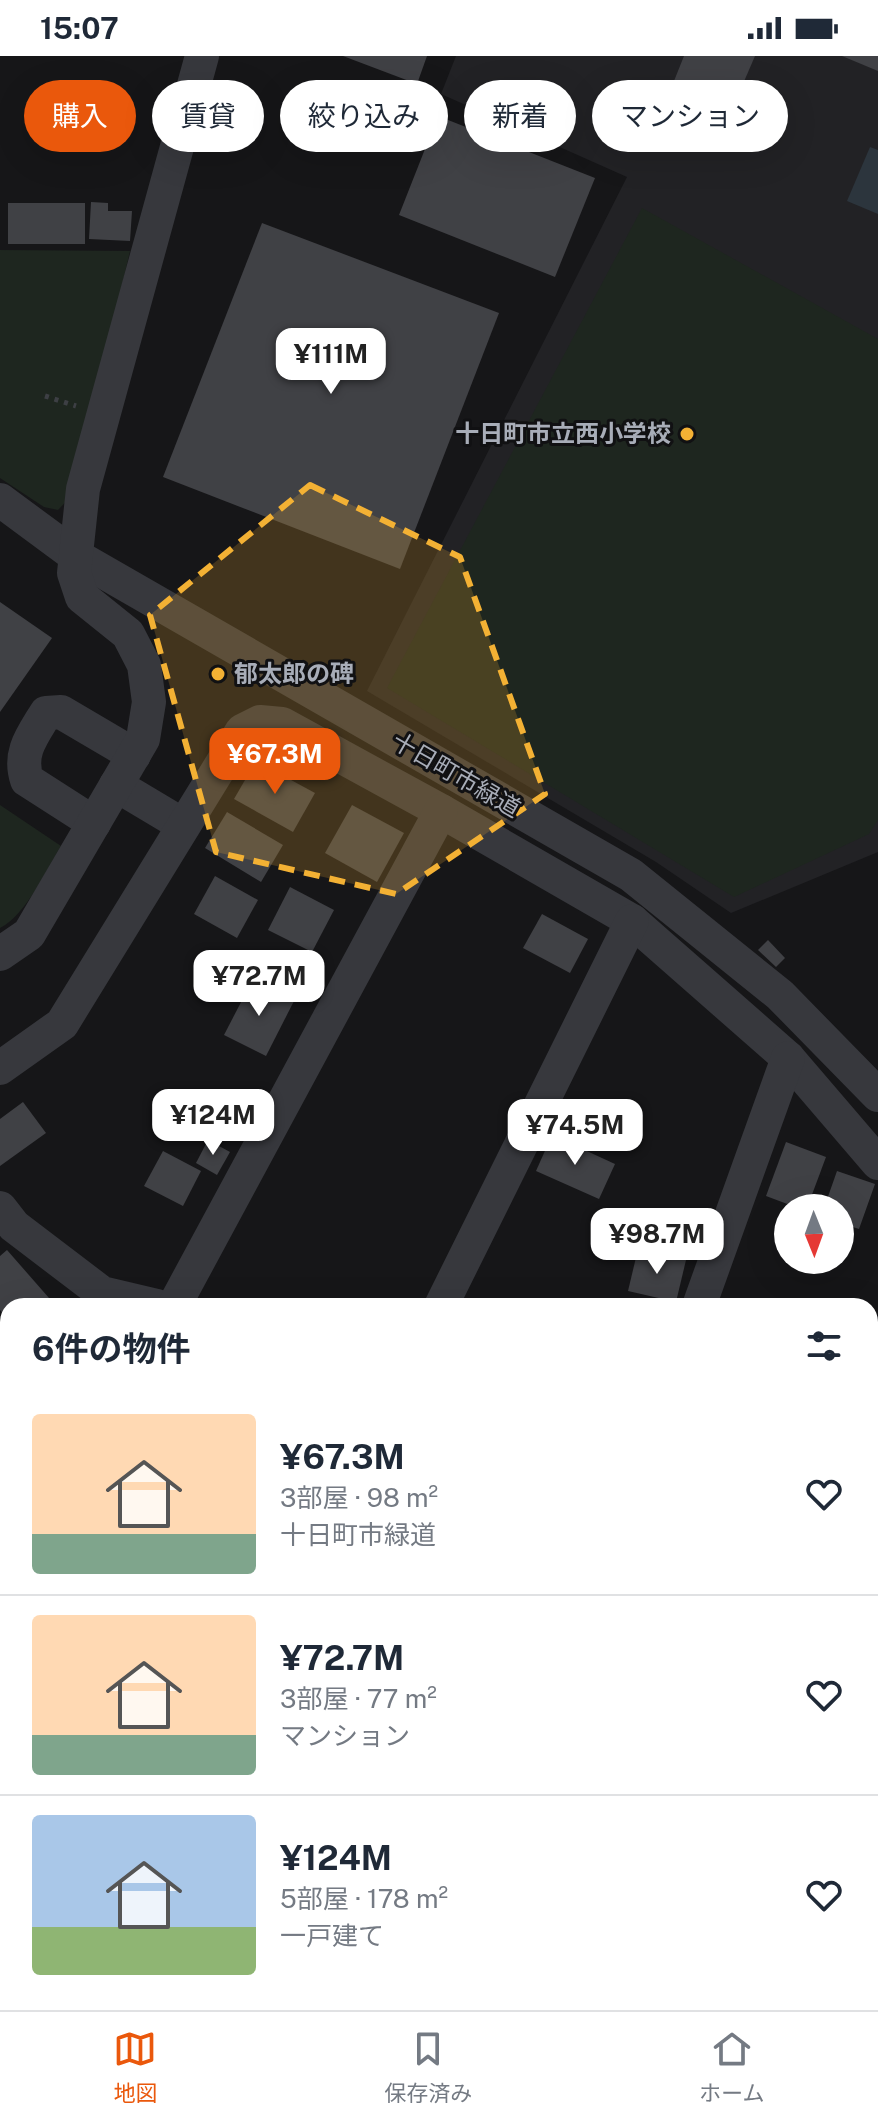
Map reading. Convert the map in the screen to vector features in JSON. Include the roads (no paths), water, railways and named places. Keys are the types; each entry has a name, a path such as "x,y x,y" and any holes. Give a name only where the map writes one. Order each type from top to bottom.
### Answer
{"street":[{"path":"0,954 29,934 143,739 149,702 144,665 128,634 82,597 74,573 83,489 202,56"},
{"name":"十日町市緑道","path":"0,500 76,556 631,875 780,995 878,1095"},
{"path":"94,823 27,780 22,764 26,746 46,713 61,712 134,755"},
{"path":"0,1068 62,1024 242,731 260,722 282,724 632,921 788,1058 878,1163"},
{"path":"116,785 183,825"},
{"path":"178,1298 441,811"},
{"path":"445,1298 632,921"},
{"path":"702,1298 788,1058"},
{"path":"0,1208 14,1226 102,1293 123,1298"}],"place":[{"name":"十日町市立西小学校","path":"687,434"},
{"name":"郁太郎の碑","path":"218,674"}]}
